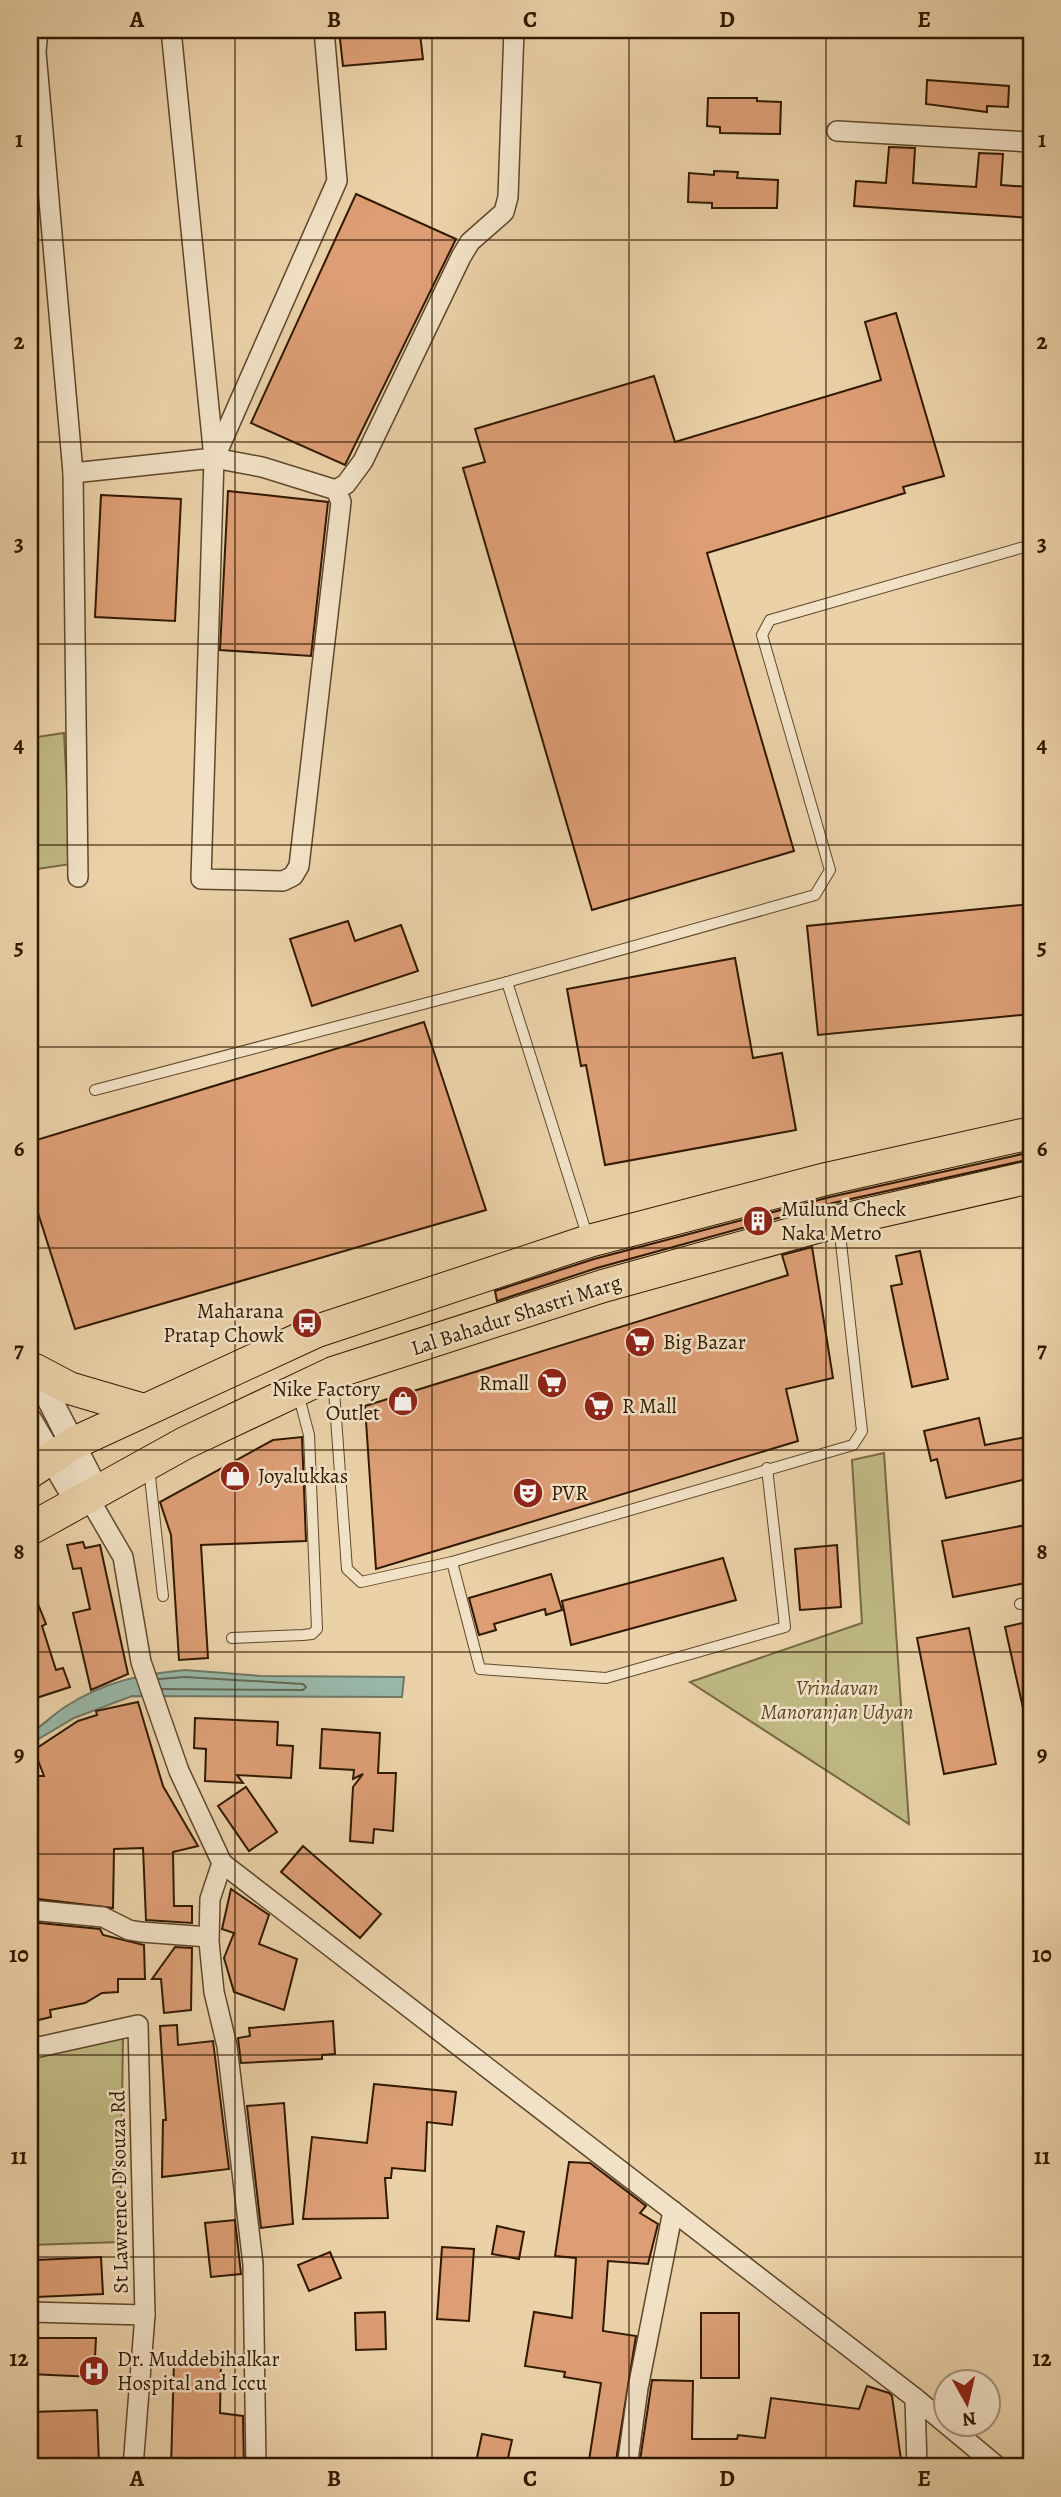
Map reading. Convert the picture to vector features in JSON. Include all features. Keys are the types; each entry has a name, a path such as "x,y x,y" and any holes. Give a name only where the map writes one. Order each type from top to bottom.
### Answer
{"main road":[{"path":"51,1458 144,1410 317,1331 589,1241 826,1179 1031,1133"},
{"name":"Lal Bahadur Shastri Marg","path":"30,1529 149,1462 333,1373 603,1286 838,1221 1031,1177"},
{"path":"32,1365 69,1388 144,1410"}],"street":[{"path":"37,30 36,52 73,473 78,877"},
{"path":"73,473 214,458 262,467 336,491 341,502 339,522 299,866 293,876 283,881 201,879 214,458 172,30"},
{"path":"214,458 337,181 324,30"},
{"path":"336,491 346,484 363,461 470,242 503,212 508,197 514,30"},
{"path":"837,131 1031,142"},
{"path":"32,1365 51,1458"},
{"path":"30,1421 51,1458 87,1495 123,1557 141,1662 179,1771 222,1863 915,2398 998,2467"},
{"path":"222,1863 210,1899 209,1937 214,1992 227,2046 253,2264 256,2467"},
{"path":"30,1910 103,1917 129,1930 141,1932 209,1937"},
{"name":"St Lawrence D'souza Rd","path":"30,2049 138,2025 145,2315 134,2467"},
{"path":"627,2467 638,2388 673,2211"},
{"path":"30,2312 145,2315"},
{"path":"915,2398 917,2467"}],"lane":[{"path":"95,1090 507,982 815,895 830,870 762,635 770,620 1031,545"},
{"path":"507,982 589,1241"},
{"path":"333,1373 346,1569 361,1582 452,1562 853,1445 862,1431 838,1221"},
{"path":"232,1638 303,1635 312,1634 317,1629 309,1435 297,1390"},
{"path":"149,1462 163,1596"},
{"path":"452,1562 480,1668 606,1678 785,1628 767,1468"},
{"path":"1020,1604 1031,1602"}],"green space":[{"path":"64,733 71,864 30,870 30,738"},
{"name":"Vrindavan Manoranjan Udyan","path":"884,1453 909,1824 690,1682 862,1623 852,1460"},
{"path":"123,2035 120,2242 30,2245 30,2055"}],"water":[{"path":"185,1670 261,1676 404,1677 402,1697 132,1696 74,1718 30,1744 30,1733 79,1698 108,1685 138,1677"}],"building":[{"path":"339,30 398,30 399,36 420,34 423,59 343,66"},
{"path":"927,80 1009,86 1008,107 987,106 987,112 926,104"},
{"path":"708,98 757,98 757,101 781,102 780,134 720,133 720,127 707,126"},
{"path":"889,147 915,148 913,183 976,187 979,153 1003,154 1001,185 1031,187 1031,218 854,206 856,181 886,183"},
{"path":"714,171 738,172 737,178 778,180 777,208 712,208 712,203 688,202 689,173 714,175"},
{"path":"356,194 456,239 345,465 251,423"},
{"path":"896,313 944,476 903,487 905,493 707,553 794,851 592,910 463,468 485,462 475,429 654,376 675,442 881,380 865,322"},
{"path":"228,491 328,502 311,656 220,650"},
{"path":"101,495 181,499 175,621 95,617"},
{"path":"1031,904 1031,1014 818,1035 807,926"},
{"path":"348,921 355,941 401,925 418,971 312,1006 290,939"},
{"path":"735,958 753,1058 782,1053 796,1130 605,1165 586,1065 581,1066 567,989"},
{"path":"424,1022 486,1210 75,1329 30,1188 30,1142"},
{"path":"1031,1152 1031,1159 833,1203 597,1268 497,1301 495,1291 594,1259 830,1197"},
{"name":"R Mall","path":"812,1247 833,1378 786,1389 798,1441 376,1569 365,1406 788,1275 782,1255"},
{"path":"920,1251 948,1379 912,1387 891,1286 902,1284 896,1256"},
{"path":"979,1418 985,1445 1031,1436 1031,1478 946,1498 937,1459 931,1461 924,1431"},
{"path":"302,1437 306,1541 201,1545 208,1658 179,1660 171,1535 160,1502 273,1440"},
{"path":"1031,1524 1031,1582 953,1597 942,1541"},
{"path":"83,1542 85,1548 100,1545 128,1674 91,1690 73,1613 90,1609 81,1568 73,1569 67,1545"},
{"path":"837,1545 841,1607 800,1610 795,1549"},
{"path":"723,1558 736,1600 571,1645 562,1601"},
{"path":"551,1574 562,1610 546,1615 545,1609 494,1624 496,1630 479,1635 469,1598"},
{"path":"30,1584 46,1624 42,1626 56,1670 63,1668 70,1687 30,1700"},
{"path":"1031,1621 1031,1716 1025,1717 1005,1627"},
{"path":"969,1628 996,1764 944,1774 917,1638"},
{"path":"138,1702 163,1786 198,1846 173,1852 174,1906 192,1906 192,1923 146,1920 143,1848 114,1849 113,1908 30,1898 30,1776 44,1776 34,1750 78,1721 97,1715 96,1711"},
{"path":"195,1718 278,1722 277,1745 293,1746 291,1778 237,1775 243,1783 205,1781 206,1749 194,1748"},
{"path":"322,1729 380,1733 378,1773 396,1773 393,1831 374,1829 373,1843 350,1841 353,1787 363,1774 353,1779 354,1770 320,1768"},
{"path":"246,1787 277,1832 249,1851 218,1806"},
{"path":"303,1846 381,1914 360,1938 281,1872"},
{"path":"231,1889 269,1915 259,1944 297,1959 284,2010 234,1992 224,1958 234,1933 222,1929"},
{"path":"30,1922 100,1929 103,1935 144,1945 145,1979 118,1979 118,1992 102,1993 85,2003 50,2010 51,2017 30,2022"},
{"path":"175,1947 192,1948 191,2010 164,2013 161,1979 152,1979"},
{"path":"333,2021 335,2054 322,2055 322,2059 241,2063 238,2038 250,2036 249,2028"},
{"path":"177,2025 178,2045 213,2041 229,2169 162,2177 163,2120 166,2120 160,2026"},
{"path":"374,2084 456,2092 452,2125 427,2122 425,2171 392,2168 391,2178 385,2178 388,2218 303,2219 312,2137 367,2143"},
{"path":"284,2103 293,2224 261,2228 247,2106"},
{"path":"569,2162 590,2163 646,2206 640,2213 658,2224 648,2264 608,2261 603,2331 636,2336 615,2467 588,2467 601,2383 564,2377 565,2372 525,2366 534,2312 572,2318 576,2258 555,2256"},
{"path":"235,2220 241,2274 211,2277 205,2223"},
{"path":"497,2226 524,2232 519,2259 492,2254"},
{"path":"442,2247 474,2249 469,2321 437,2319"},
{"path":"330,2252 341,2278 309,2291 298,2265"},
{"path":"101,2257 103,2294 37,2297 36,2260"},
{"path":"385,2312 386,2349 356,2350 355,2313"},
{"path":"701,2313 739,2313 739,2378 701,2378"},
{"path":"30,2338 96,2338 94,2377 30,2374"},
{"path":"174,2362 221,2363 220,2413 243,2416 244,2467 171,2467"},
{"path":"652,2380 693,2381 692,2439 737,2439 738,2435 765,2438 771,2398 859,2409 867,2386 889,2393 892,2396 902,2467 639,2467"},
{"path":"97,2410 99,2465 30,2467 30,2412"},
{"path":"482,2434 512,2440 506,2467 475,2467"}],"place":[{"name":"Mulund Check Naka Metro","path":"758,1221"},
{"name":"Maharana Pratap Chowk","path":"307,1323"},
{"name":"Big Bazar","path":"640,1342"},
{"name":"Rmall","path":"552,1383"},
{"name":"Nike Factory Outlet","path":"403,1401"},
{"name":"R Mall","path":"599,1406"},
{"name":"Joyalukkas","path":"235,1476"},
{"name":"PVR","path":"528,1493"},
{"name":"Dr. Muddebihalkar Hospital and Iccu","path":"94,2371"}]}
